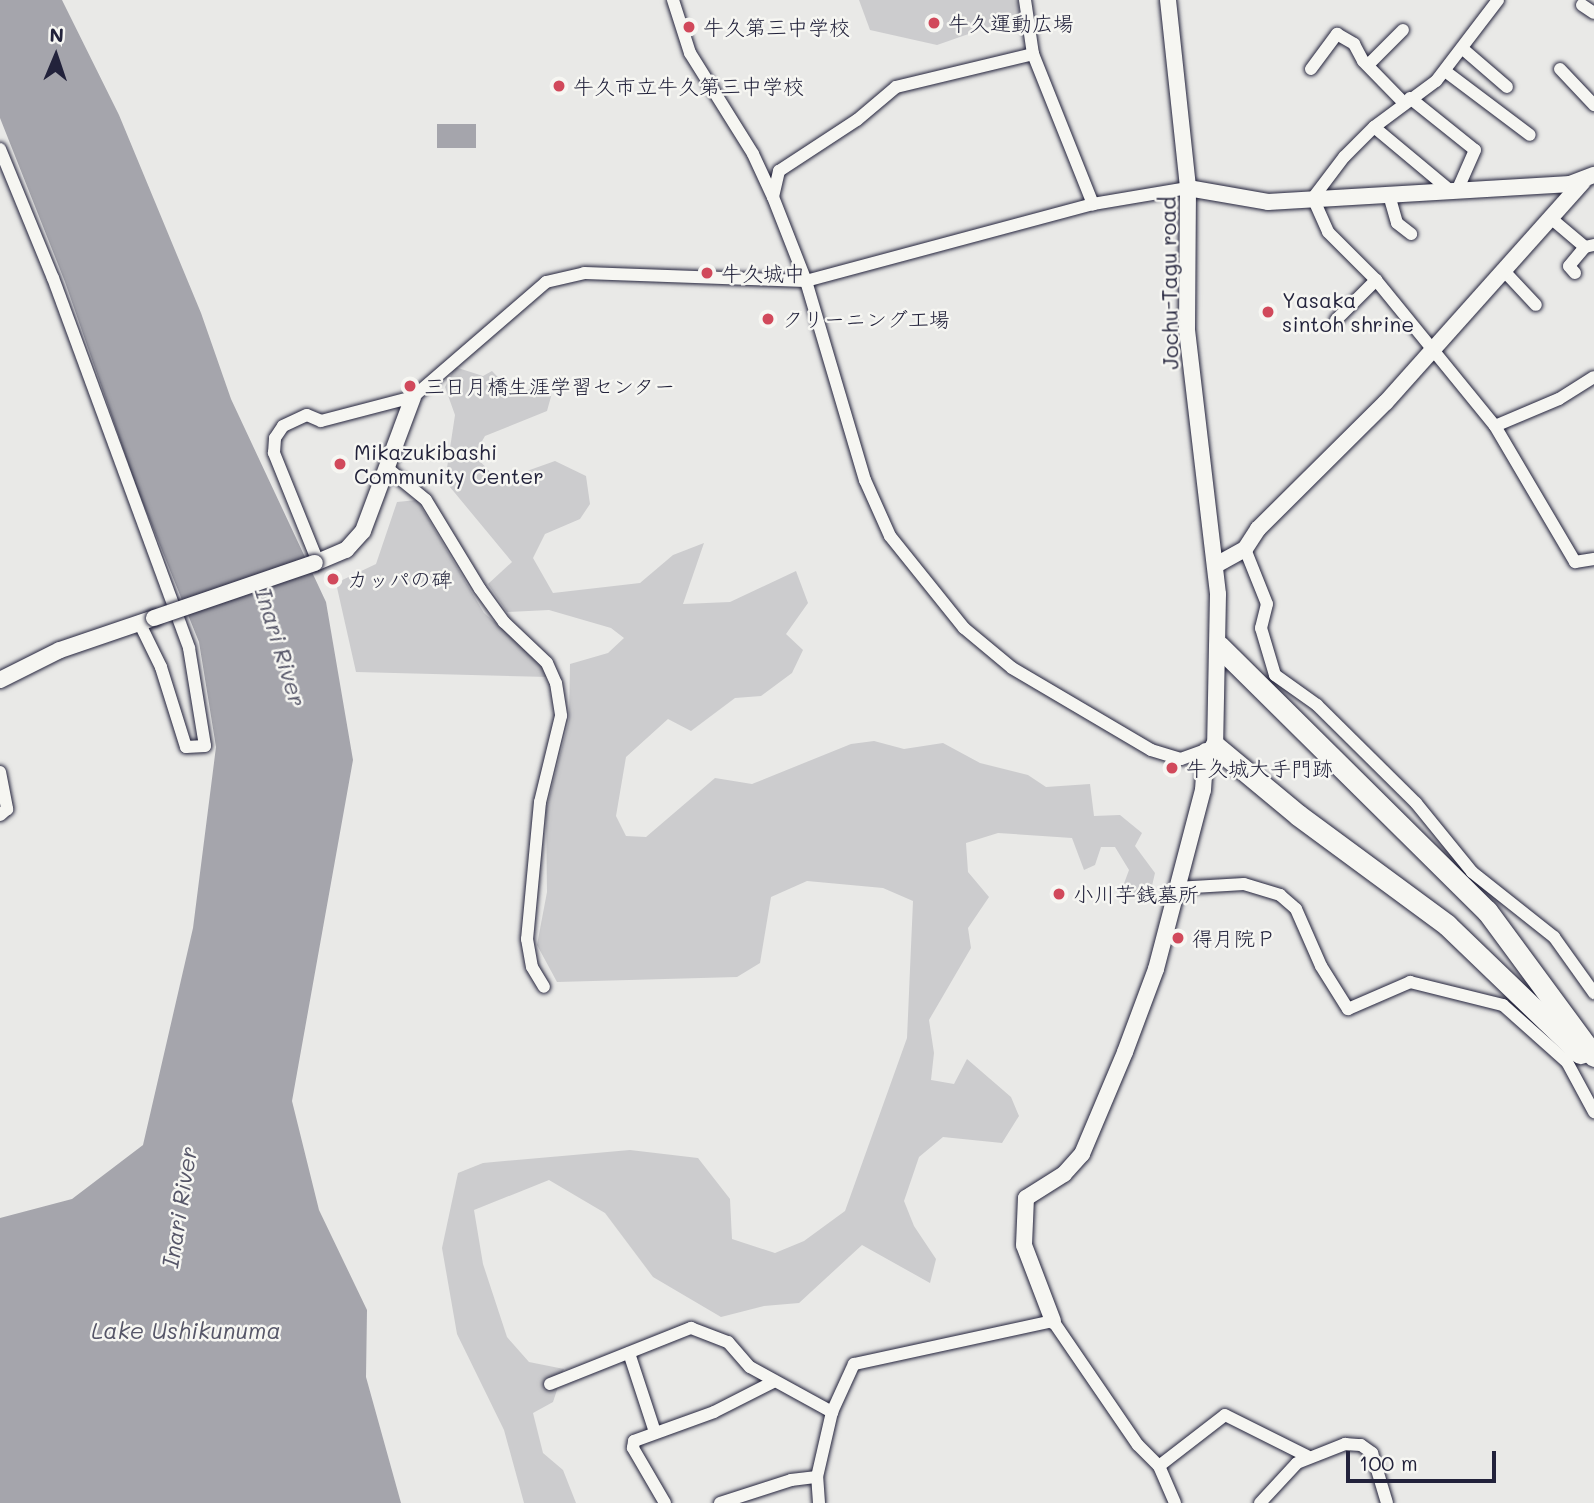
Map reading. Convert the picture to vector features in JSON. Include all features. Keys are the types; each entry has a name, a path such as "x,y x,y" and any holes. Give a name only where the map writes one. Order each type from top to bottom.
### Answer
{"highway":[{"path":"1219,646 1487,911 1594,1056"},
{"path":"1211,749 1447,925 1594,1066"}],"street":[{"path":"673,0 690,53 753,154 773,197 806,281 865,480 890,536 964,628 1012,668 1151,750 1181,760 1211,749"},
{"path":"1025,0 1032,54 1093,204"},
{"name":"Jochu-Tagu road","path":"1053,1321 1024,1245 1026,1198 1064,1174 1082,1154 1156,969 1203,790 1211,749 1219,646 1216,565 1198,446 1187,330 1188,188 1168,0"},
{"path":"1313,198 1344,157 1374,127 1445,71 1498,0"},
{"path":"1582,5 1594,13"},
{"path":"1369,64 1403,30"},
{"path":"1311,69 1337,34 1354,44 1369,64 1407,100 1475,150 1455,191"},
{"path":"1463,49 1507,87"},
{"path":"773,197 779,171 857,120 896,87 1032,54"},
{"path":"1560,69 1594,104"},
{"path":"1445,71 1530,135"},
{"path":"1374,127 1455,191"},
{"path":"0,149 53,278 189,648 205,746 186,747 146,620"},
{"path":"316,562 274,453 275,438 292,419 307,415 321,421 413,397 528,293 560,276 806,281 1093,204 1188,188 1268,202 1590,182"},
{"path":"1216,565 1245,549 1258,529 1432,352 1590,182"},
{"path":"1389,195 1397,223 1411,234"},
{"path":"1313,198 1328,232 1376,280 1494,426 1575,562 1594,559"},
{"path":"1553,220 1589,246 1569,266 1574,273"},
{"path":"1505,272 1536,305"},
{"path":"1336,320 1376,280"},
{"path":"1494,426 1559,399 1594,377"},
{"path":"0,680 60,650 346,550 363,531 413,397"},
{"path":"387,468 426,500 480,589 504,622 547,663 556,683 561,716 540,802 527,939 532,967 544,987"},
{"path":"1245,549 1267,604 1261,628 1275,675 1317,705 1416,803 1472,872 1554,937 1594,993"},
{"path":"0,772 7,809 0,814"},
{"path":"1176,888 1244,884 1280,894 1296,909 1321,966 1348,1009 1410,982 1503,1005 1567,1062 1594,1112"},
{"path":"819,1503 817,1477 832,1412 854,1364 1053,1321 1138,1445 1159,1466 1175,1503"},
{"path":"550,1384 691,1328 728,1342 750,1367 832,1412"},
{"path":"629,1353 655,1432"},
{"path":"665,1503 633,1448 635,1441 713,1412 773,1382"},
{"path":"1159,1466 1225,1415 1307,1457"},
{"path":"1260,1503 1277,1480 1307,1457 1329,1447 1361,1445 1371,1453 1387,1503"},
{"path":"720,1503 767,1487 817,1477"}],"shaded area":[{"name":"牛久運動広場","path":"859,0 1018,0 1020,16 937,45 870,30"},
{"path":"455,367 483,376 492,371 516,396 546,380 552,393 547,411 485,436 474,455 494,476 510,477 555,461 586,476 590,504 580,519 545,534 533,558 553,593 640,583 673,555 704,543 683,604 730,602 796,571 808,603 786,634 803,650 792,673 761,696 735,698 691,731 668,719 626,757 616,816 626,836 646,837 715,778 752,784 851,744 874,741 904,749 943,743 980,763 1028,775 1046,787 1090,784 1094,816 1120,815 1142,833 1135,846 1155,873 1149,899 1119,897 1129,870 1115,847 1101,847 1095,865 1084,870 1072,838 998,833 966,843 968,872 989,897 968,928 971,948 929,1020 934,1053 931,1080 954,1084 967,1059 1011,1097 1019,1116 1002,1143 943,1137 919,1157 904,1201 914,1226 936,1259 930,1283 862,1245 799,1303 764,1306 721,1317 653,1277 605,1213 549,1180 474,1210 483,1264 507,1337 529,1362 564,1369 553,1402 533,1413 543,1453 563,1470 576,1503 524,1503 504,1430 457,1334 442,1248 458,1173 483,1163 630,1150 698,1158 730,1199 732,1239 775,1253 804,1241 845,1211 907,1038 913,901 883,888 807,881 771,897 760,963 737,977 557,982 537,945 547,892 546,810 569,720 570,664 608,653 624,638 611,628 549,610 507,612 488,584 512,562 445,481 455,415 445,387"},
{"path":"417,500 484,613 529,651 549,677 356,672 336,583 376,564 397,502"}],"water":[{"name":"Lake Ushikunuma","path":"0,0 62,0 119,115 201,313 231,399 326,602 353,760 292,1101 319,1210 367,1310 366,1377 401,1503 0,1503 0,1218 72,1199 143,1145 193,928 216,747 199,642 136,486 65,282 0,118"},
{"path":"437,124 476,124 476,148 437,148"}],"place":[{"name":"牛久運動広場","path":"934,23"},
{"name":"牛久第三中学校","path":"689,27"},
{"name":"牛久市立牛久第三中学校","path":"559,86"},
{"name":"牛久城中","path":"707,273"},
{"name":"Yasaka sintoh shrine","path":"1268,312"},
{"name":"クリーニング工場","path":"768,319"},
{"name":"三日月橋生涯学習センター","path":"410,386"},
{"name":"Mikazukibashi Community Center","path":"340,464"},
{"name":"カッパの碑","path":"333,579"},
{"name":"牛久城大手門跡","path":"1172,768"},
{"name":"小川芋銭墓所","path":"1059,894"},
{"name":"得月院Ｐ","path":"1178,938"}],"water label":[{"name":"Inari River","path":"281,647"},
{"name":"Inari River","path":"179,1207"}]}
